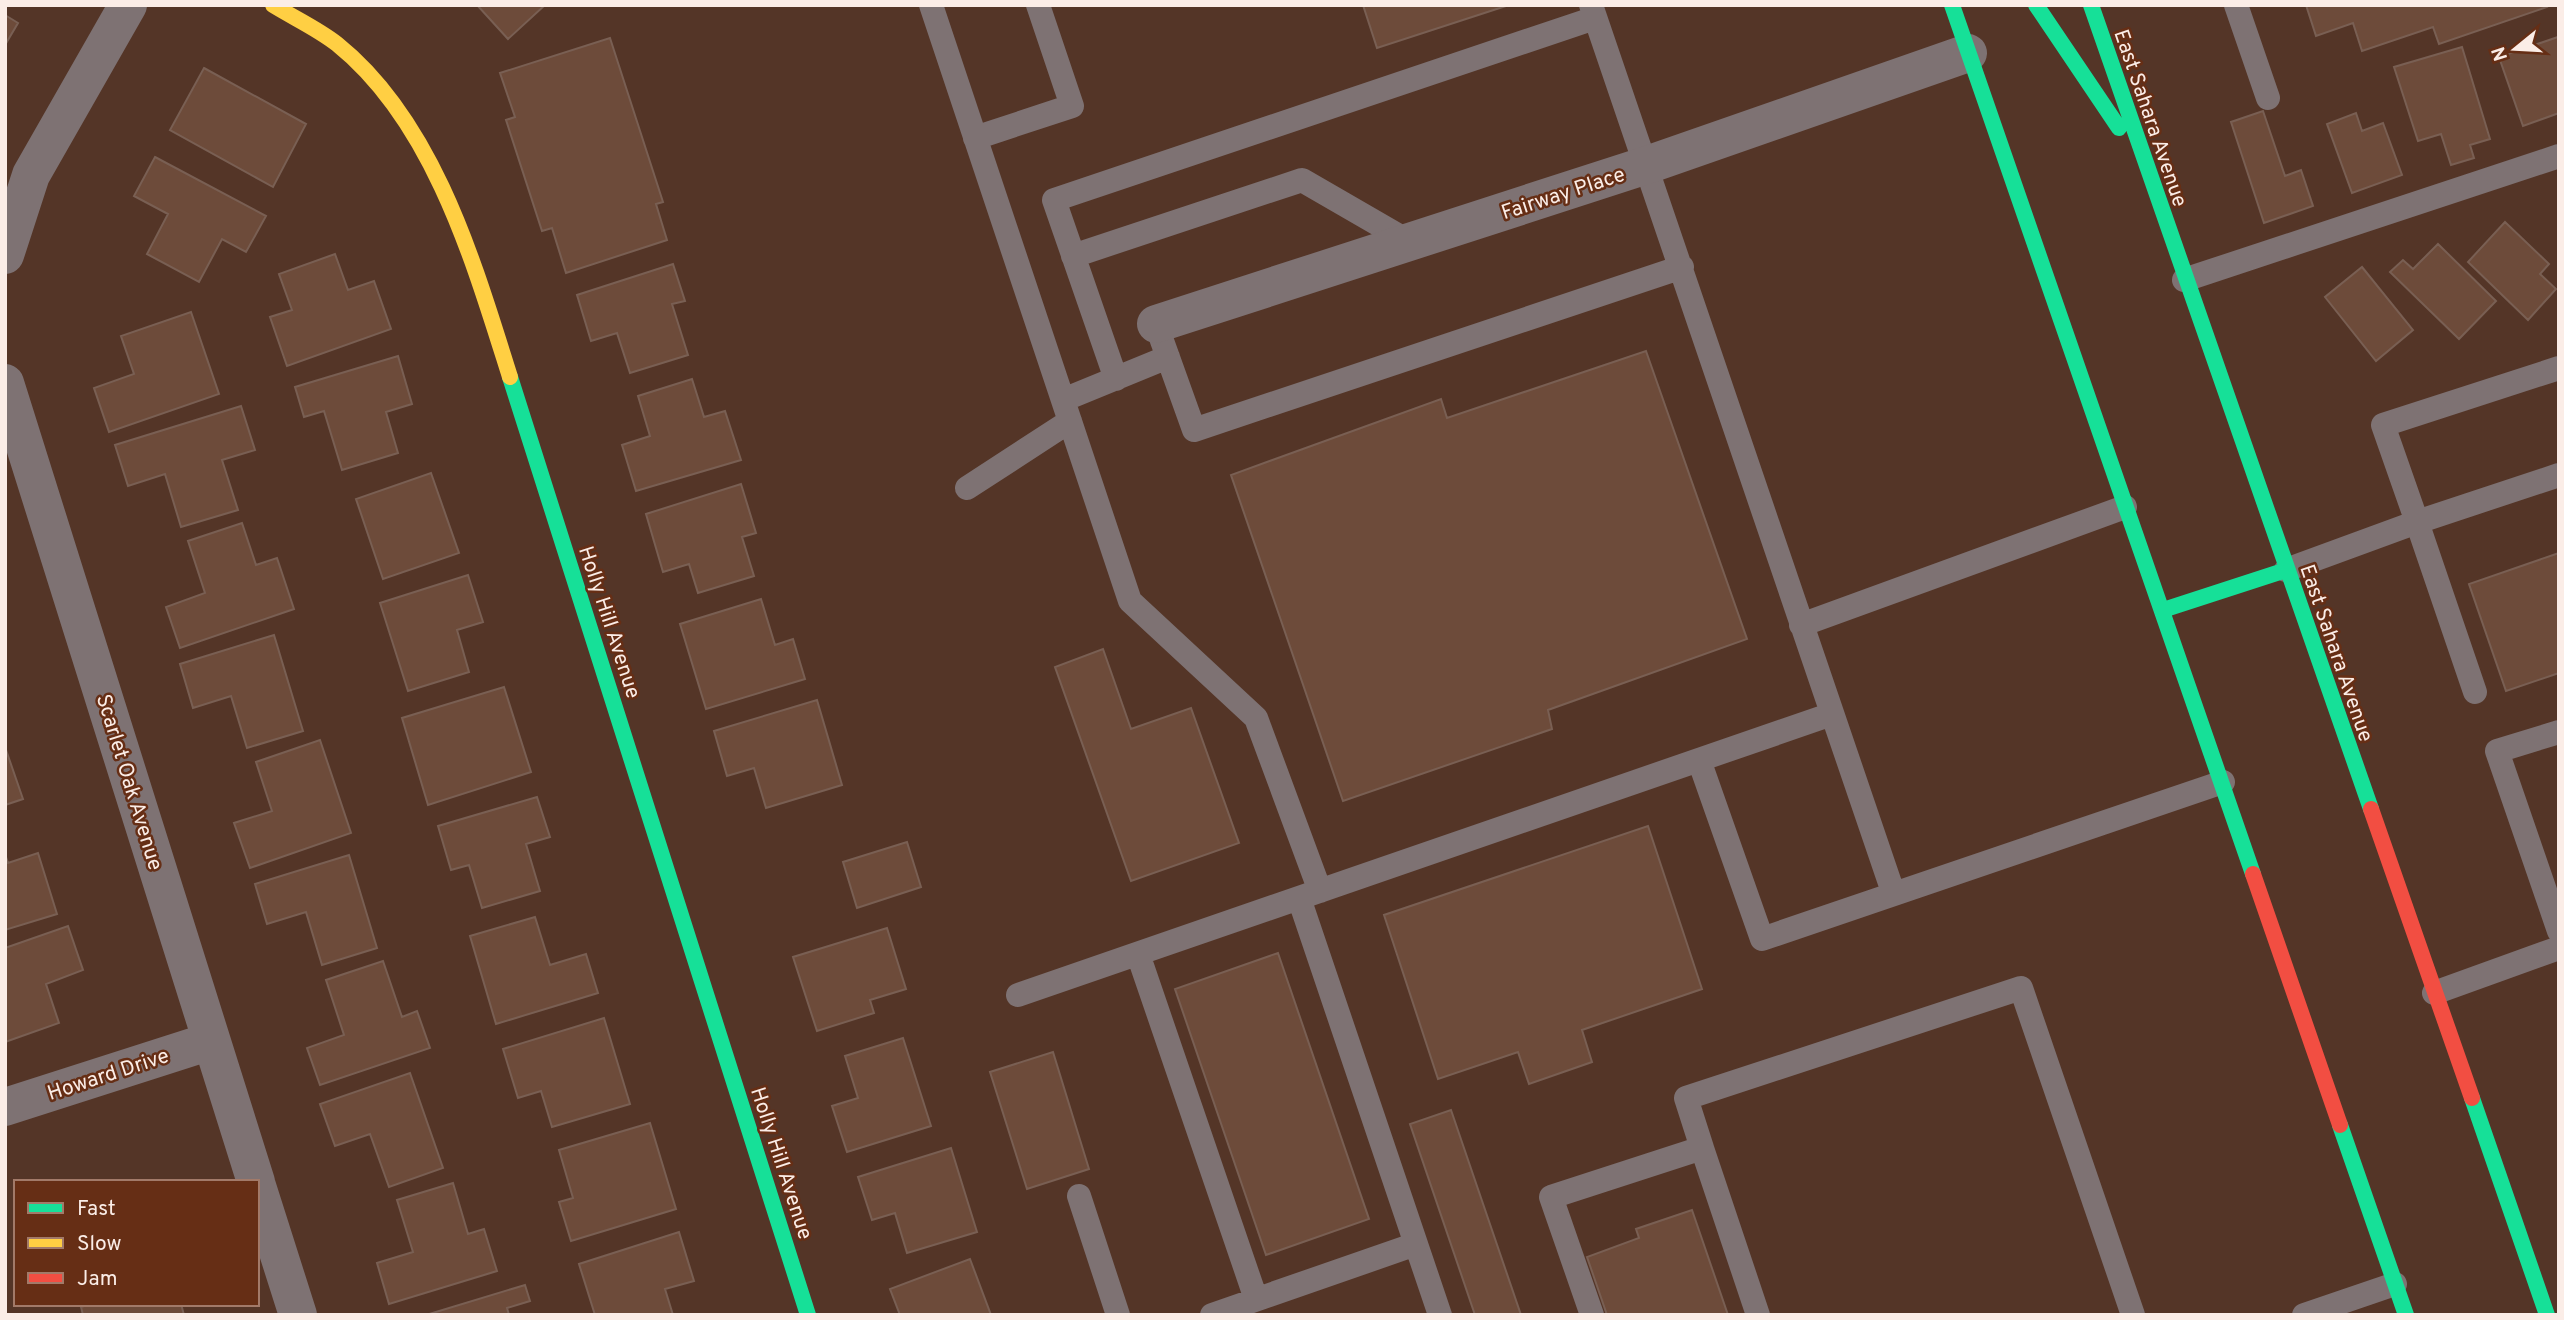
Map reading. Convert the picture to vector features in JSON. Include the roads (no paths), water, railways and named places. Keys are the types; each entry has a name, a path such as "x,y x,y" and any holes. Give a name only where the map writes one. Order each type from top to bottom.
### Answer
{"main road":[{"name":"Holly Hill Avenue","path":"273,5 337,44 386,95 437,173 489,311 808,1315"},
{"path":"1952,5 2406,1315"},
{"path":"2036,5 2147,170"},
{"name":"East Sahara Avenue","path":"2091,5 2184,280 2547,1315"},
{"path":"2163,610 2286,570"}],"street":[{"path":"5,255 31,175 128,5"},
{"name":"Fairway Place","path":"1162,341 1411,243 1647,165 1968,53"},
{"name":"Scarlet Oak Avenue","path":"5,383 256,1180"},
{"name":"Howard Drive","path":"5,1107 211,1041"},
{"name":"Scarlet Oak Avenue","path":"259,1190 298,1315"}],"lane":[{"path":"931,5 1130,601 1256,719 1440,1315"},
{"path":"975,138 1072,106 1038,5"},
{"path":"2236,5 2269,98"},
{"path":"1115,379 1054,200 1593,12 1893,892"},
{"path":"2184,280 2559,156"},
{"path":"1073,257 1302,180 1411,243"},
{"path":"967,488 1162,341 1194,430 1682,267"},
{"path":"2474,692 2383,425 2559,368"},
{"path":"2286,570 2417,522 2559,475"},
{"path":"1801,625 2125,508"},
{"path":"1017,996 1832,714"},
{"path":"2559,732 2497,751 2559,931"},
{"path":"1699,760 1762,939 1893,892 2223,782"},
{"path":"2434,993 2559,948"},
{"path":"1138,954 1256,1299"},
{"path":"1758,1315 1686,1098 2021,988 2133,1315"},
{"path":"1592,1315 1551,1197 1702,1148"},
{"path":"1079,1196 1118,1315"},
{"path":"1212,1315 1416,1244"},
{"path":"2304,1315 2395,1284"}]}
